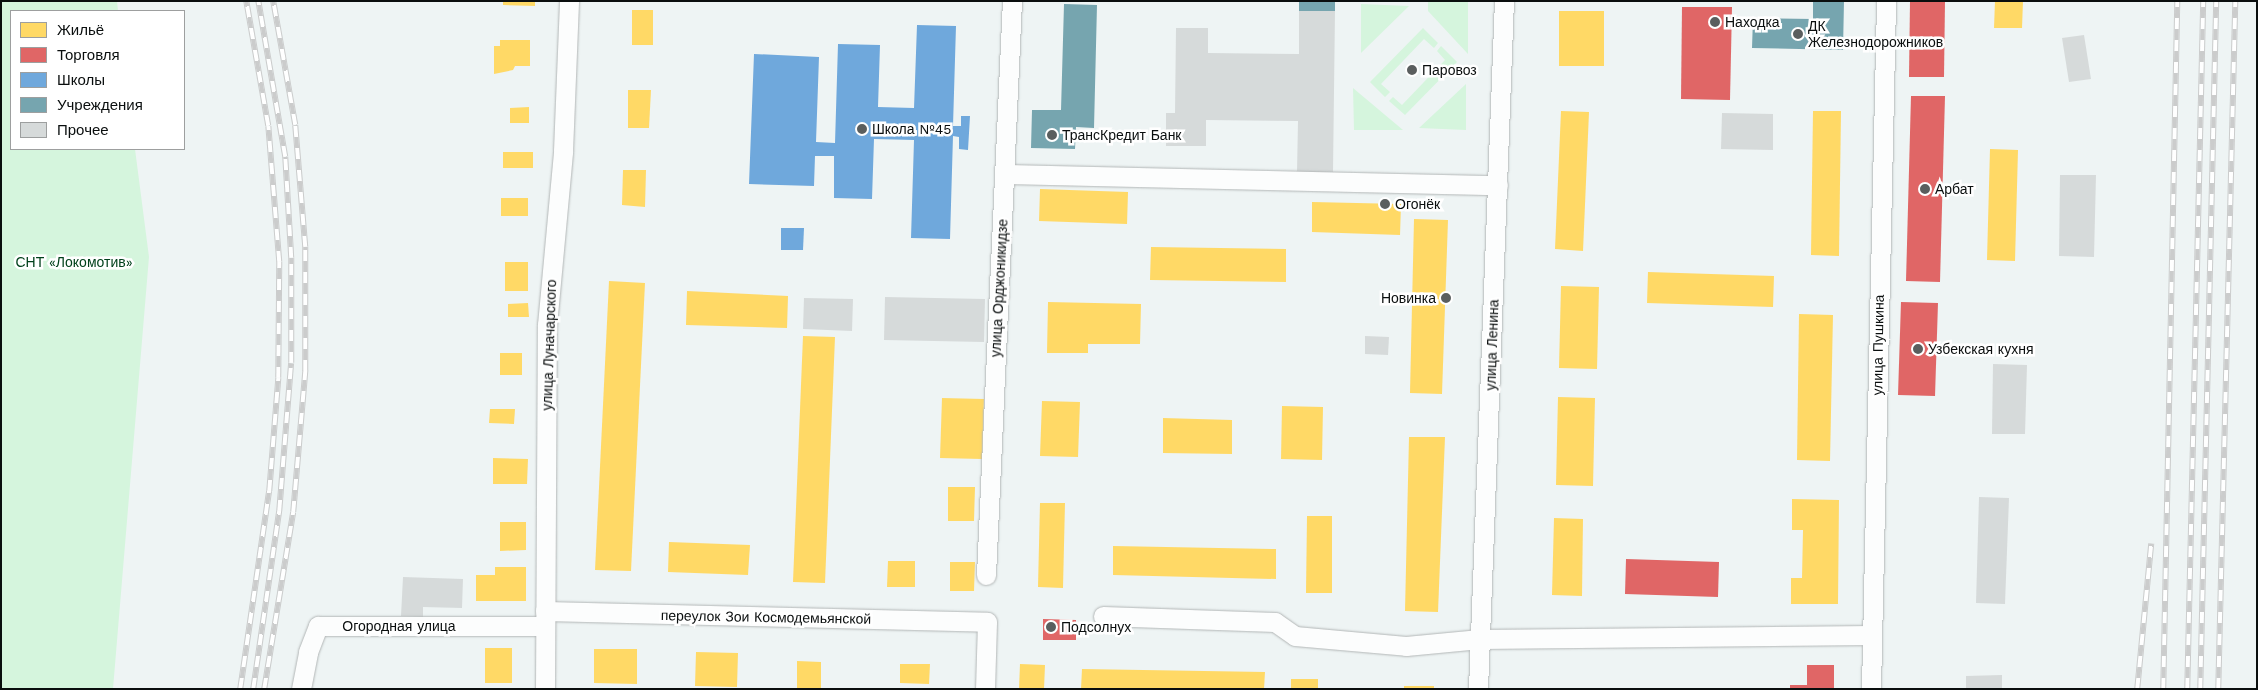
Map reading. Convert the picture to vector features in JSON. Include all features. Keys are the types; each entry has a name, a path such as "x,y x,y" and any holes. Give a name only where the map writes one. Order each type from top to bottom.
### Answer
{"street":[{"name":"улица Луначарского","path":"546,689 547,325 562,151 569,1"},
{"name":"улица Орджоникидзе","path":"986,575 1012,1"},
{"name":"улица Ленина","path":"1478,689 1504,1"},
{"name":"улица Пушкина","path":"1871,689 1886,1"},
{"path":"1005,174 1498,185"},
{"path":"1103,616 1275,622 1295,636 1406,646 1480,639 1872,635"},
{"name":"переулок Зои Космодемьянской","path":"545,619 987,622 985,689"},
{"name":"Огородная улица","path":"300,689 308,652 318,626 545,619"}],"green space":[{"name":"СНТ «Локомотив»","path":"1,1 117,1 118,10 10,10 10,150 135,150 149,257 113,689 1,689"},
{"path":"1428,1 1468,1 1468,54 1428,11"},
{"path":"1361,4 1409,6 1361,53"},
{"path":"1423,28 1438,43 1434,48 1424,39 1381,84 1390,92 1385,97 1370,82"},
{"path":"1441,46 1457,62 1405,115 1389,101 1393,97 1402,105 1445,60 1437,51"},
{"path":"1466,84 1466,130 1419,128"},
{"path":"1353,88 1403,130 1354,130"}],"building: Жильё":[{"path":"503,1 535,1 535,6 503,5"},
{"path":"1995,1 2023,1 2022,28 1994,28"},
{"path":"632,10 653,10 653,45 632,45"},
{"path":"1559,11 1604,11 1604,66 1559,66"},
{"path":"500,40 530,40 530,66 515,66 513,70 494,74 494,46 500,46"},
{"path":"628,90 651,90 649,128 628,128"},
{"path":"529,107 529,123 510,123 510,108"},
{"path":"1561,111 1589,112 1583,251 1555,249"},
{"path":"1813,111 1841,111 1839,256 1811,255"},
{"path":"1990,149 2018,150 2015,261 1987,260"},
{"path":"503,152 533,152 533,168 503,168"},
{"path":"623,170 646,170 645,207 622,205"},
{"path":"1040,189 1128,192 1127,224 1039,221"},
{"path":"501,198 528,198 528,216 501,216"},
{"path":"1312,202 1401,204 1400,235 1312,232"},
{"path":"1414,219 1448,220 1442,394 1410,393"},
{"path":"1151,247 1286,249 1286,282 1150,280"},
{"path":"505,262 528,262 528,291 505,291"},
{"path":"1648,272 1774,276 1773,307 1647,303"},
{"path":"609,281 645,283 631,571 595,570"},
{"path":"1561,286 1599,287 1597,369 1559,368"},
{"path":"687,291 788,296 787,328 686,325"},
{"path":"1048,302 1141,304 1140,344 1088,344 1088,353 1047,353"},
{"path":"528,303 529,317 508,317 508,304"},
{"path":"1799,314 1833,315 1830,461 1797,460"},
{"path":"803,336 835,337 825,583 793,582"},
{"path":"500,353 522,353 522,375 500,375"},
{"path":"1558,397 1595,398 1593,486 1556,485"},
{"path":"942,398 984,399 982,459 940,458"},
{"path":"1042,401 1080,402 1078,457 1040,456"},
{"path":"1282,406 1323,407 1322,460 1281,459"},
{"path":"490,409 515,409 514,424 489,423"},
{"path":"1163,418 1232,420 1232,454 1163,453"},
{"path":"1409,437 1445,437 1438,612 1405,611"},
{"path":"493,458 528,459 527,484 493,484"},
{"path":"948,487 975,487 974,521 948,521"},
{"path":"1792,499 1839,500 1838,604 1791,604 1791,578 1802,578 1803,530 1792,530"},
{"path":"1040,503 1065,503 1063,588 1038,587"},
{"path":"1307,516 1332,516 1332,593 1306,593"},
{"path":"1554,518 1583,519 1582,596 1552,595"},
{"path":"500,522 526,522 526,550 500,551"},
{"path":"669,542 750,545 748,575 668,572"},
{"path":"1113,546 1276,549 1276,579 1113,575"},
{"path":"888,561 915,561 915,587 887,587"},
{"path":"950,562 975,562 974,591 950,591"},
{"path":"495,567 526,567 526,601 476,601 476,575 495,575"},
{"path":"485,648 512,648 512,683 485,683"},
{"path":"594,649 637,649 637,684 594,683"},
{"path":"696,652 738,653 737,687 695,686"},
{"path":"797,661 821,662 821,689 797,689"},
{"path":"900,664 930,664 929,684 900,683"},
{"path":"1020,664 1045,665 1044,689 1019,689"},
{"path":"1082,669 1265,672 1264,689 1081,689"},
{"path":"1291,679 1318,679 1318,689 1291,689"},
{"path":"1404,686 1434,686 1434,689 1404,689"}],"building: Торговля":[{"path":"1910,1 1945,1 1944,77 1909,77"},
{"path":"1682,7 1732,7 1730,100 1681,99"},
{"name":"Арбат","path":"1911,96 1945,96 1940,282 1906,281"},
{"name":"Узбекская кухня","path":"1901,302 1938,303 1935,396 1898,395"},
{"path":"1626,559 1719,562 1718,597 1625,594"},
{"path":"1043,619 1076,620 1076,640 1043,640"},
{"path":"1807,665 1834,665 1834,689 1790,689 1790,685 1807,685"}],"building: Школы":[{"path":"917,25 956,26 953,126 961,126 961,116 970,116 968,150 959,149 959,137 953,136 950,239 911,238 914,140 874,139 872,199 834,198 834,156 815,156 814,186 749,184 754,54 819,57 816,142 835,143 838,44 880,45 878,107 914,108"},
{"path":"781,228 804,228 803,250 781,250"}],"building: Учреждения":[{"path":"1299,1 1335,1 1335,11 1299,11"},
{"name":"ДК Железнодорожников","path":"1813,1 1844,1 1843,50 1752,48 1753,18 1813,19"},
{"path":"1064,4 1097,5 1094,128 1076,127 1075,149 1031,148 1032,110 1061,110"}],"building: Прочее":[{"path":"1299,11 1335,11 1333,172 1297,172 1298,121 1206,120 1206,146 1166,146 1166,113 1175,113 1176,28 1208,28 1208,53 1299,54"},
{"path":"2084,35 2091,79 2069,82 2062,38"},
{"path":"1722,113 1773,114 1773,150 1721,149"},
{"path":"2060,175 2096,175 2094,257 2059,256"},
{"path":"885,297 985,299 984,342 884,340"},
{"path":"804,298 853,299 852,331 803,329"},
{"path":"1365,336 1389,337 1388,355 1365,354"},
{"path":"1993,364 2027,365 2025,434 1992,434"},
{"path":"1979,497 2009,498 2005,604 1976,603"},
{"path":"403,577 463,579 462,608 423,607 423,617 401,616"},
{"path":"2002,675 2002,689 1966,689 1966,676"}],"railway":[{"path":"240,689 269,491 278,378 279,262 268,126 246,1"},
{"path":"253,689 279,511 291,363 291,258 285,157 258,1"},
{"path":"264,689 293,512 305,371 305,247 295,125 273,1"},
{"path":"2163,689 2177,1"},
{"path":"2187,689 2203,1"},
{"path":"2200,689 2216,1"},
{"path":"2218,689 2235,1"},
{"path":"2137,689 2151,544"}],"place":[{"name":"Находка","path":"1715,22"},
{"name":"ДК Железнодорожников","path":"1798,34"},
{"name":"Паровоз","path":"1412,70"},
{"name":"Школа №45","path":"862,129"},
{"name":"ТрансКредит Банк","path":"1052,135"},
{"name":"Арбат","path":"1925,189"},
{"name":"Огонёк","path":"1385,204"},
{"name":"Новинка","path":"1446,298"},
{"name":"Узбекская кухня","path":"1918,349"},
{"name":"Подсолнух","path":"1051,627"}]}
